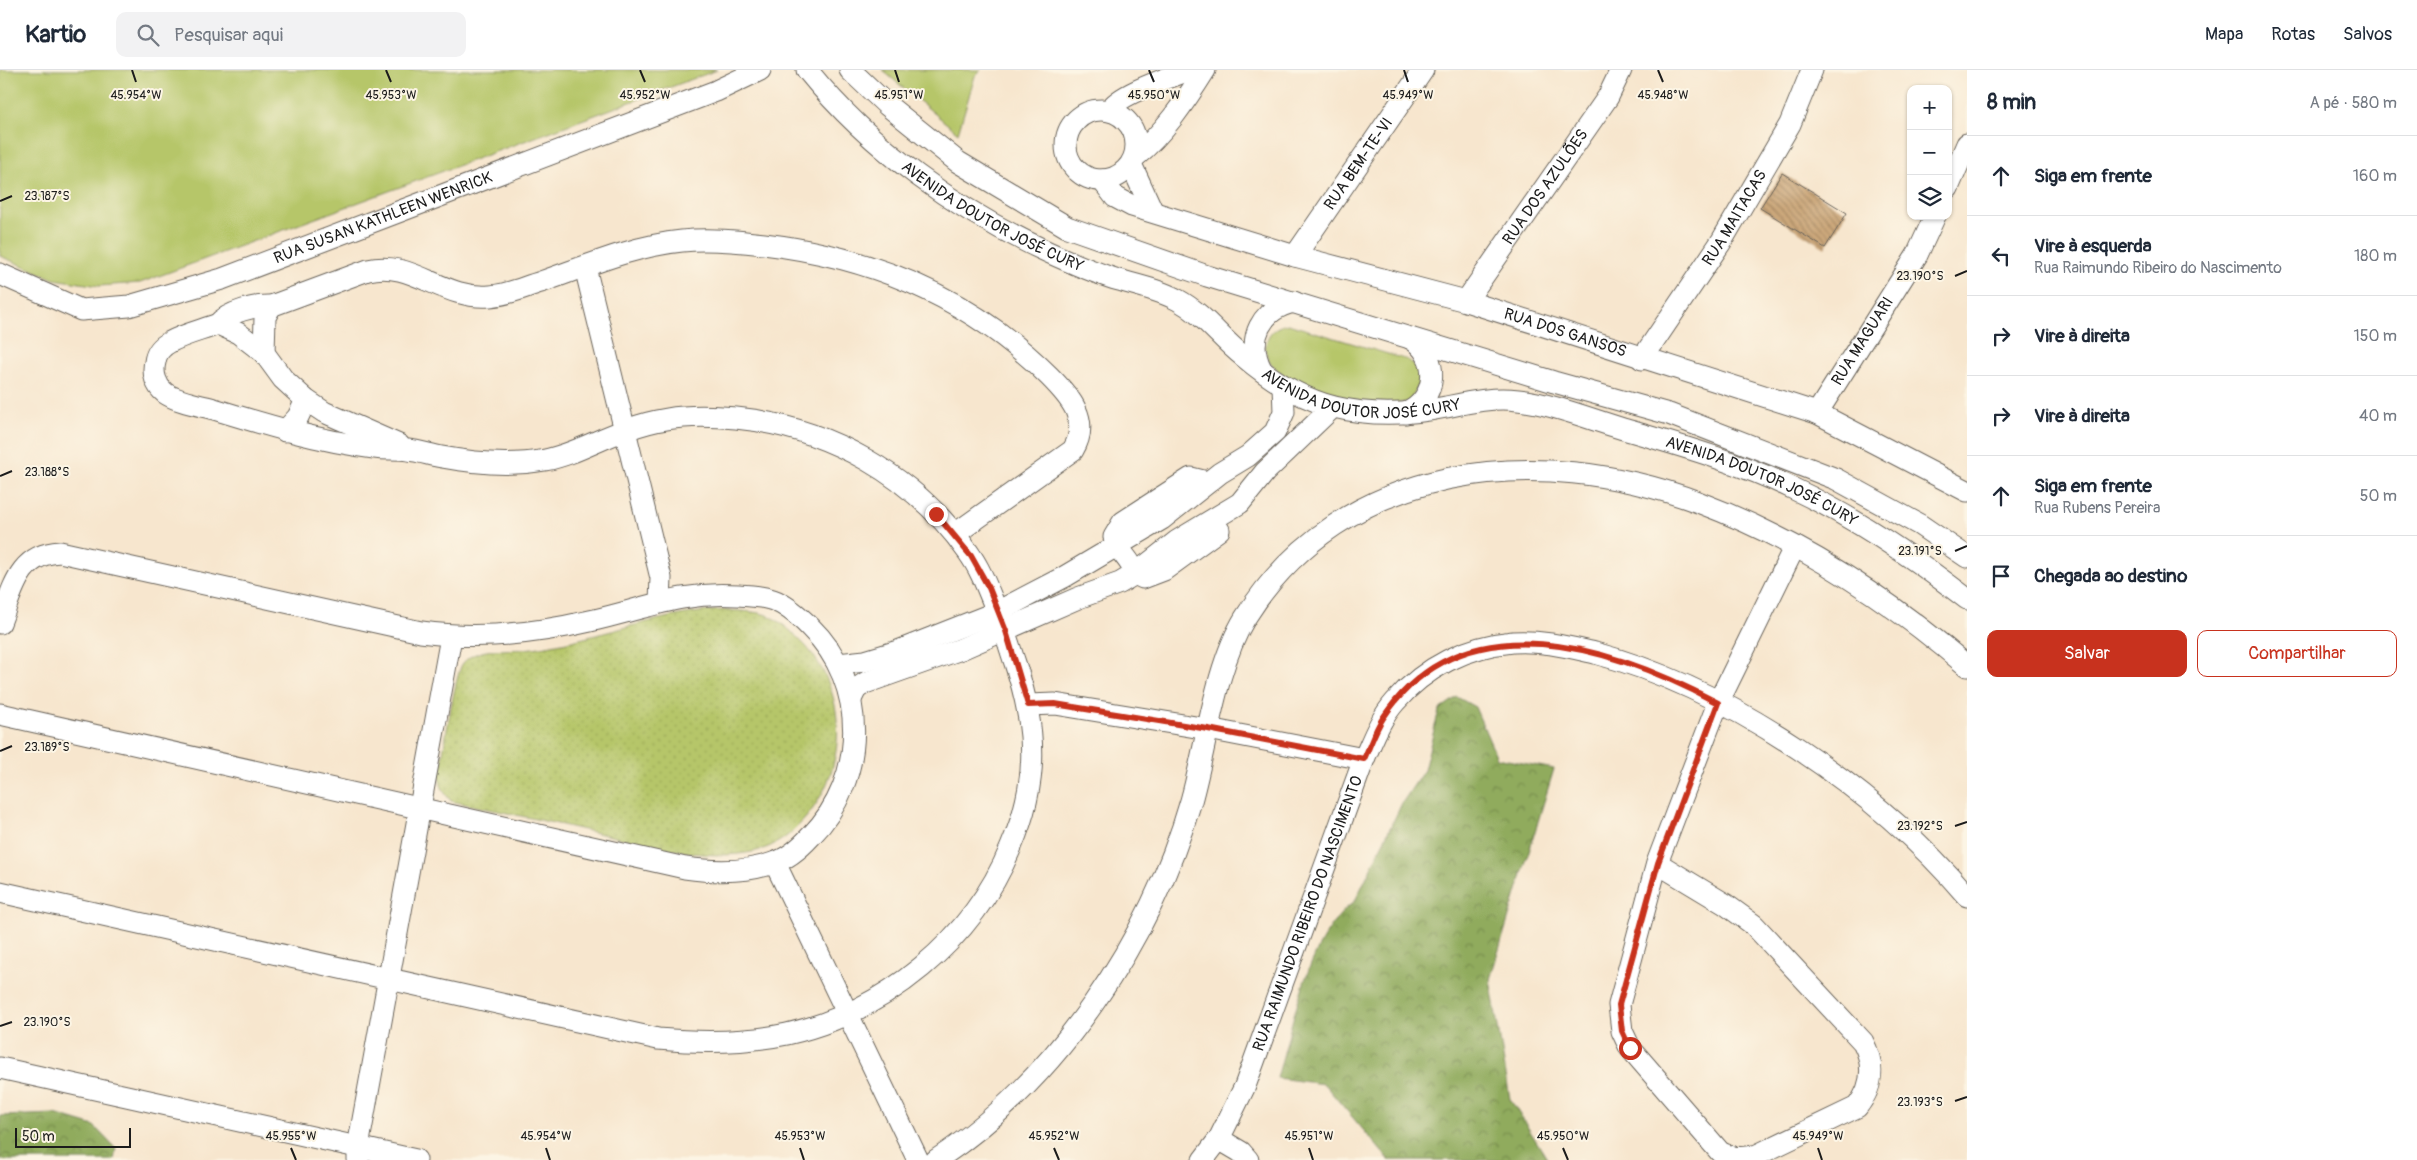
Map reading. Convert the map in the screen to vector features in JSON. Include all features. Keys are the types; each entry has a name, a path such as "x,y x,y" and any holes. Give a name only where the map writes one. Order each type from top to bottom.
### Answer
{"street":[{"name":"RUA SUSAN KATHLEEN WENRICK","path":"0,274 36,292 81,310 128,306 231,275 716,91 760,70"},
{"name":"AVENIDA DOUTOR JOSÉ CURY","path":"807,70 857,126 919,178 989,220 1046,251 1109,277 1174,298 1194,310 1242,355 1283,386 1304,398 1333,407 1366,413 1403,414 1474,400 1517,399 1693,449 1792,487 1844,514 1926,566 1967,599"},
{"name":"AVENIDA DOUTOR JOSÉ CURY","path":"850,70 887,105 958,162 1067,227 1207,276 1554,382 1669,414 1836,479 1920,525 1967,557"},
{"path":"1110,110 1112,106 1123,99 1189,70"},
{"path":"1152,210 1133,160 1137,145 1130,123 1121,115 1110,110 1089,111 1071,125 1065,146 1073,167 1091,179 1102,180 1118,175 1133,160 1152,143 1173,117 1205,70"},
{"name":"RUA BEM-TE-VI","path":"1295,256 1423,70"},
{"name":"RUA DOS AZULÕES","path":"1466,302 1608,97 1621,70"},
{"name":"RUA MAITACAS","path":"1642,359 1721,242 1790,124 1812,70"},
{"path":"1952,179 1967,144"},
{"name":"RUA DOS GANSOS","path":"1102,180 1115,197 1132,206 1152,210 1295,256 1466,302 1817,413 1967,490"},
{"name":"RUA MAGUARI","path":"1817,413 1917,255 1933,220"},
{"path":"0,892 658,1039 686,1042 715,1042 765,1038 809,1028 847,1013 894,988 932,958 966,923 996,878 1019,830 1031,785 1033,745 1028,705 989,588 971,556 955,534 917,495 888,473 850,450 801,431 749,419 696,416 669,418 625,430 563,456 543,461 487,462 444,458 408,450 376,449 285,431 171,396 160,387 154,374 154,367 155,359 164,345 218,324 223,318 261,305 271,306 376,268 399,269 453,292 489,296 515,291 617,254 683,241 717,241 784,247 851,261 918,284 940,294 1002,334 1031,358 1074,405 1080,417 1080,434 1073,450 955,534"},
{"path":"585,267 661,578 660,601"},
{"path":"1261,369 1257,361 1254,342 1260,324 1274,309 1294,302"},
{"path":"264,354 266,317 271,306"},
{"path":"218,324 238,333 264,354 283,379 306,400 337,419 408,450"},
{"path":"1403,414 1424,399 1432,383 1428,356 1416,342 1408,337"},
{"path":"851,699 856,690 865,683 962,649 1001,621 1162,519 1207,482 1248,456 1275,432 1284,412 1283,386"},
{"path":"285,431 298,417 306,400"},
{"path":"838,664 865,662 1078,598 1120,583 1135,574 1177,541 1240,503 1273,463 1333,407"},
{"path":"936,1160 976,1130 1028,1082 1074,1028 1116,969 1152,904 1180,836 1201,765 1208,729 1232,641 1259,598 1304,548 1331,527 1374,502 1419,484 1467,474 1494,472 1550,472 1608,478 1638,484 1697,502 1794,548 1871,593 1908,619 1967,666"},
{"path":"1207,482 1210,500 1219,508 1231,510"},
{"path":"1116,547 1130,560 1135,574"},
{"path":"1658,863 1725,904 1754,925 1775,945 1864,1042 1870,1058 1871,1075 1867,1092 1857,1107 1757,1155 1746,1158 1733,1157 1720,1152 1630,1048 1622,1031 1619,1005 1658,863 1718,703 1794,548"},
{"path":"0,623 21,570 40,555 60,552 421,632 451,636 501,635 559,628 599,619 660,601 695,595 726,594 772,600 796,615 817,634 838,664 851,699 854,735 851,761 844,786 828,817 816,831 804,843 775,863 723,872 685,868 0,714"},
{"path":"358,1154 451,636"},
{"name":"RUA RAIMUNDO RIBEIRO DO NASCIMENTO","path":"1202,1160 1219,1139 1245,1086 1364,759 1382,719 1407,689 1423,676 1457,656 1495,645 1533,642 1567,647 1611,658 1666,677 1718,703 1785,741 1848,785 1908,835 1967,896"},
{"path":"1028,705 1055,704 1208,729 1364,759"},
{"path":"775,863 918,1160"},
{"path":"0,1068 358,1154 416,1160"},
{"path":"1219,1139 1241,1152 1248,1160"}],"green space":[{"path":"0,70 717,70 140,283 99,286 54,279 0,256"},
{"path":"882,70 981,70 975,76 958,133"},
{"path":"1288,324 1408,360 1414,365 1419,375 1416,391 1409,402 1371,403 1342,398 1305,386 1275,368 1267,356 1266,343 1269,335 1280,326"},
{"path":"726,610 767,615 789,629 817,660 828,683 835,707 838,732 835,757 828,781 816,804 800,824 780,841 756,851 718,855 699,854 662,848 451,801 446,795 441,786 439,775 456,682 463,663 469,658 491,650 524,649 550,645 675,616"},
{"path":"1457,697 1475,707 1497,758 1554,769 1490,979 1510,1099 1548,1160 1389,1160 1324,1084 1277,1078 1296,1007 1314,957 1325,935 1339,916 1355,901 1402,803 1424,770 1439,710"},
{"path":"55,1114 94,1126 116,1149 114,1160 0,1160 0,1116"}],"building":[{"path":"1782,173 1847,213 1825,248 1760,208"}],"route":[{"path":"936,514 955,534 971,556 989,588 1006,631 1028,705 1055,704 1208,729 1336,752 1364,759 1382,719 1407,689 1423,676 1457,656 1476,649 1514,642 1552,644 1611,658 1666,677 1718,703 1658,863 1619,1005 1622,1031 1630,1048"}]}
